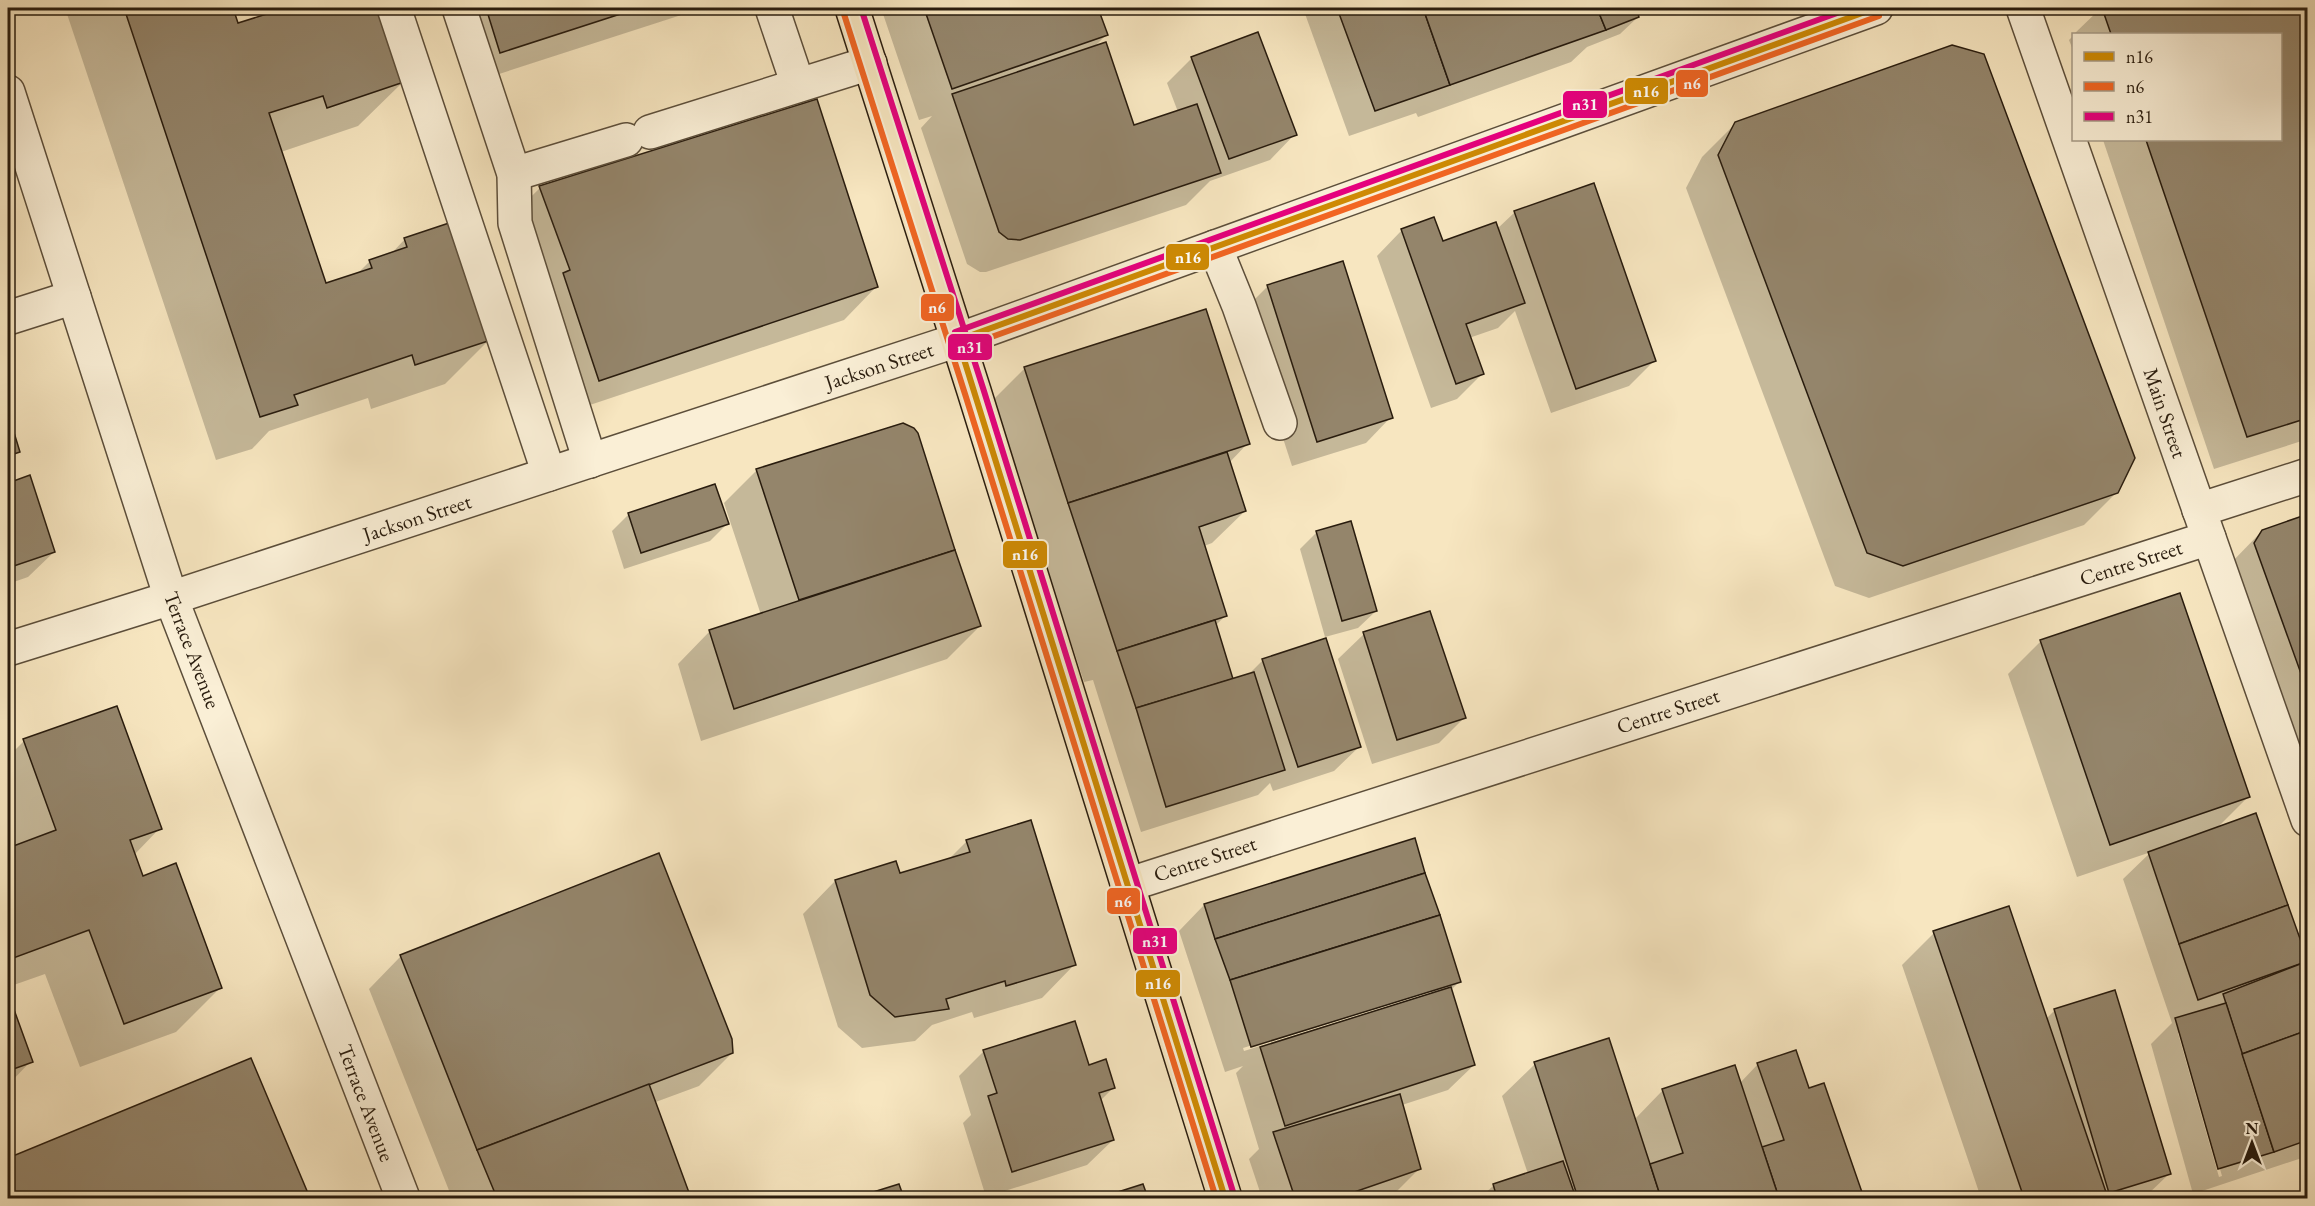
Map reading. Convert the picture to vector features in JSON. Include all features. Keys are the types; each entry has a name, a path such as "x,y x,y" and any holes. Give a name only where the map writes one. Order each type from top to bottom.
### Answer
{"main road":[{"path":"852,8 958,340 1225,1198"}],"street":[{"path":"394,8 549,474"},
{"path":"459,8 504,103 514,174 515,223 590,461"},
{"path":"772,8 798,85"},
{"name":"Jackson Street","path":"8,649 171,598 958,340 1876,8"},
{"name":"Main Street","path":"2023,8 2307,820"},
{"path":"514,174 870,63"},
{"name":"Terrace Avenue","path":"8,92 171,598 403,1198"},
{"path":"1215,247 1239,306 1280,423"},
{"path":"8,318 74,297"},
{"name":"Centre Street","path":"1126,885 2204,524 2307,475"}],"building":[{"path":"124,8 233,8 238,23 286,8 379,8 404,82 327,108 323,96 269,113 326,283 372,268 369,260 407,247 404,238 452,222 491,340 415,365 412,355 294,395 298,405 260,417"},
{"path":"486,8 639,8 500,53"},
{"path":"924,8 1098,8 1108,35 952,89"},
{"path":"1337,8 1423,8 1450,85 1375,111"},
{"path":"1423,8 1597,8 1606,30 1450,85"},
{"path":"1597,8 1636,8 1639,17 1606,30"},
{"path":"2102,8 2308,8 2308,418 2247,437 2146,141 2282,141 2282,33 2111,33"},
{"path":"1258,32 1297,135 1229,159 1191,57"},
{"path":"1106,42 1134,125 1197,104 1221,173 1020,240 1008,239 999,232 952,94"},
{"path":"1952,45 1984,54 2135,458 2118,493 1903,566 1867,553 1718,155 1735,122"},
{"path":"817,99 878,287 599,381 563,273 570,270 539,186"},
{"path":"1594,183 1656,361 1576,389 1514,211"},
{"path":"1434,217 1443,241 1496,222 1525,303 1466,324 1484,374 1456,384 1401,229"},
{"path":"1343,261 1393,418 1317,442 1267,285"},
{"path":"1206,309 1250,444 1068,503 1024,367"},
{"path":"8,413 20,452 8,456"},
{"path":"903,423 914,428 918,433 955,550 799,600 756,469"},
{"path":"1227,452 1246,511 1199,527 1227,616 1117,651 1068,503"},
{"path":"30,475 55,552 8,568 8,483"},
{"path":"715,484 729,524 641,553 628,513"},
{"path":"2308,514 2308,693 2254,543 2262,530"},
{"path":"1351,521 1377,611 1342,621 1316,531"},
{"path":"955,550 981,626 734,709 709,630"},
{"path":"2180,593 2250,797 2110,845 2040,640"},
{"path":"1430,611 1466,718 1397,740 1363,632"},
{"path":"1215,620 1233,679 1136,708 1117,651"},
{"path":"1326,638 1361,747 1298,767 1262,659"},
{"path":"1254,672 1285,770 1166,807 1136,708"},
{"path":"117,706 162,829 130,840 143,876 176,863 222,988 124,1024 89,930 8,960 8,848 56,830 23,739"},
{"path":"2256,813 2288,905 2179,944 2148,852"},
{"path":"1031,820 1076,965 1006,986 1005,981 946,999 949,1009 895,1017 870,995 835,880 896,861 900,873 970,852 966,840"},
{"path":"1415,838 1425,873 1215,939 1204,904"},
{"path":"659,853 732,1039 733,1053 477,1150 400,955"},
{"path":"1425,873 1440,915 1230,980 1215,939"},
{"path":"2288,905 2308,961 2198,1000 2179,944"},
{"path":"2009,906 2108,1198 2024,1198 1933,931"},
{"path":"1440,915 1461,982 1251,1047 1230,980"},
{"path":"2308,961 2308,1030 2242,1054 2223,994"},
{"path":"1451,987 1475,1065 1285,1126 1260,1047"},
{"path":"2115,990 2171,1174 2109,1193 2054,1009"},
{"path":"8,993 33,1062 8,1071"},
{"path":"2226,1003 2274,1152 2218,1169 2175,1018"},
{"path":"1075,1021 1089,1065 1106,1059 1115,1088 1099,1093 1114,1140 1012,1172 988,1096 997,1093 983,1050"},
{"path":"2308,1030 2308,1140 2274,1152 2242,1054"},
{"path":"1609,1038 1661,1198 1578,1198 1534,1062"},
{"path":"1796,1050 1809,1088 1824,1083 1864,1198 1779,1198 1762,1147 1784,1140 1757,1063"},
{"path":"251,1058 310,1198 8,1198 8,1158"},
{"path":"1735,1065 1779,1198 1661,1198 1650,1164 1683,1153 1662,1089"},
{"path":"649,1084 691,1198 497,1198 477,1150"},
{"path":"1400,1094 1421,1169 1337,1198 1295,1198 1273,1132"},
{"path":"1563,1161 1576,1198 1497,1198 1493,1184"},
{"path":"899,1184 904,1198 854,1198"},
{"path":"1143,1184 1148,1198 1099,1198"}],"transit line":[{"name":"n31","path":"861,8 983,388 1234,1195"},
{"name":"n31","path":"955,332 1851,8"},
{"name":"n16","path":"958,340 1876,8"},
{"name":"n6","path":"843,11 1216,1198"},
{"name":"n6","path":"961,348 1879,16"},
{"name":"n16","path":"958,340 1225,1198"}]}
